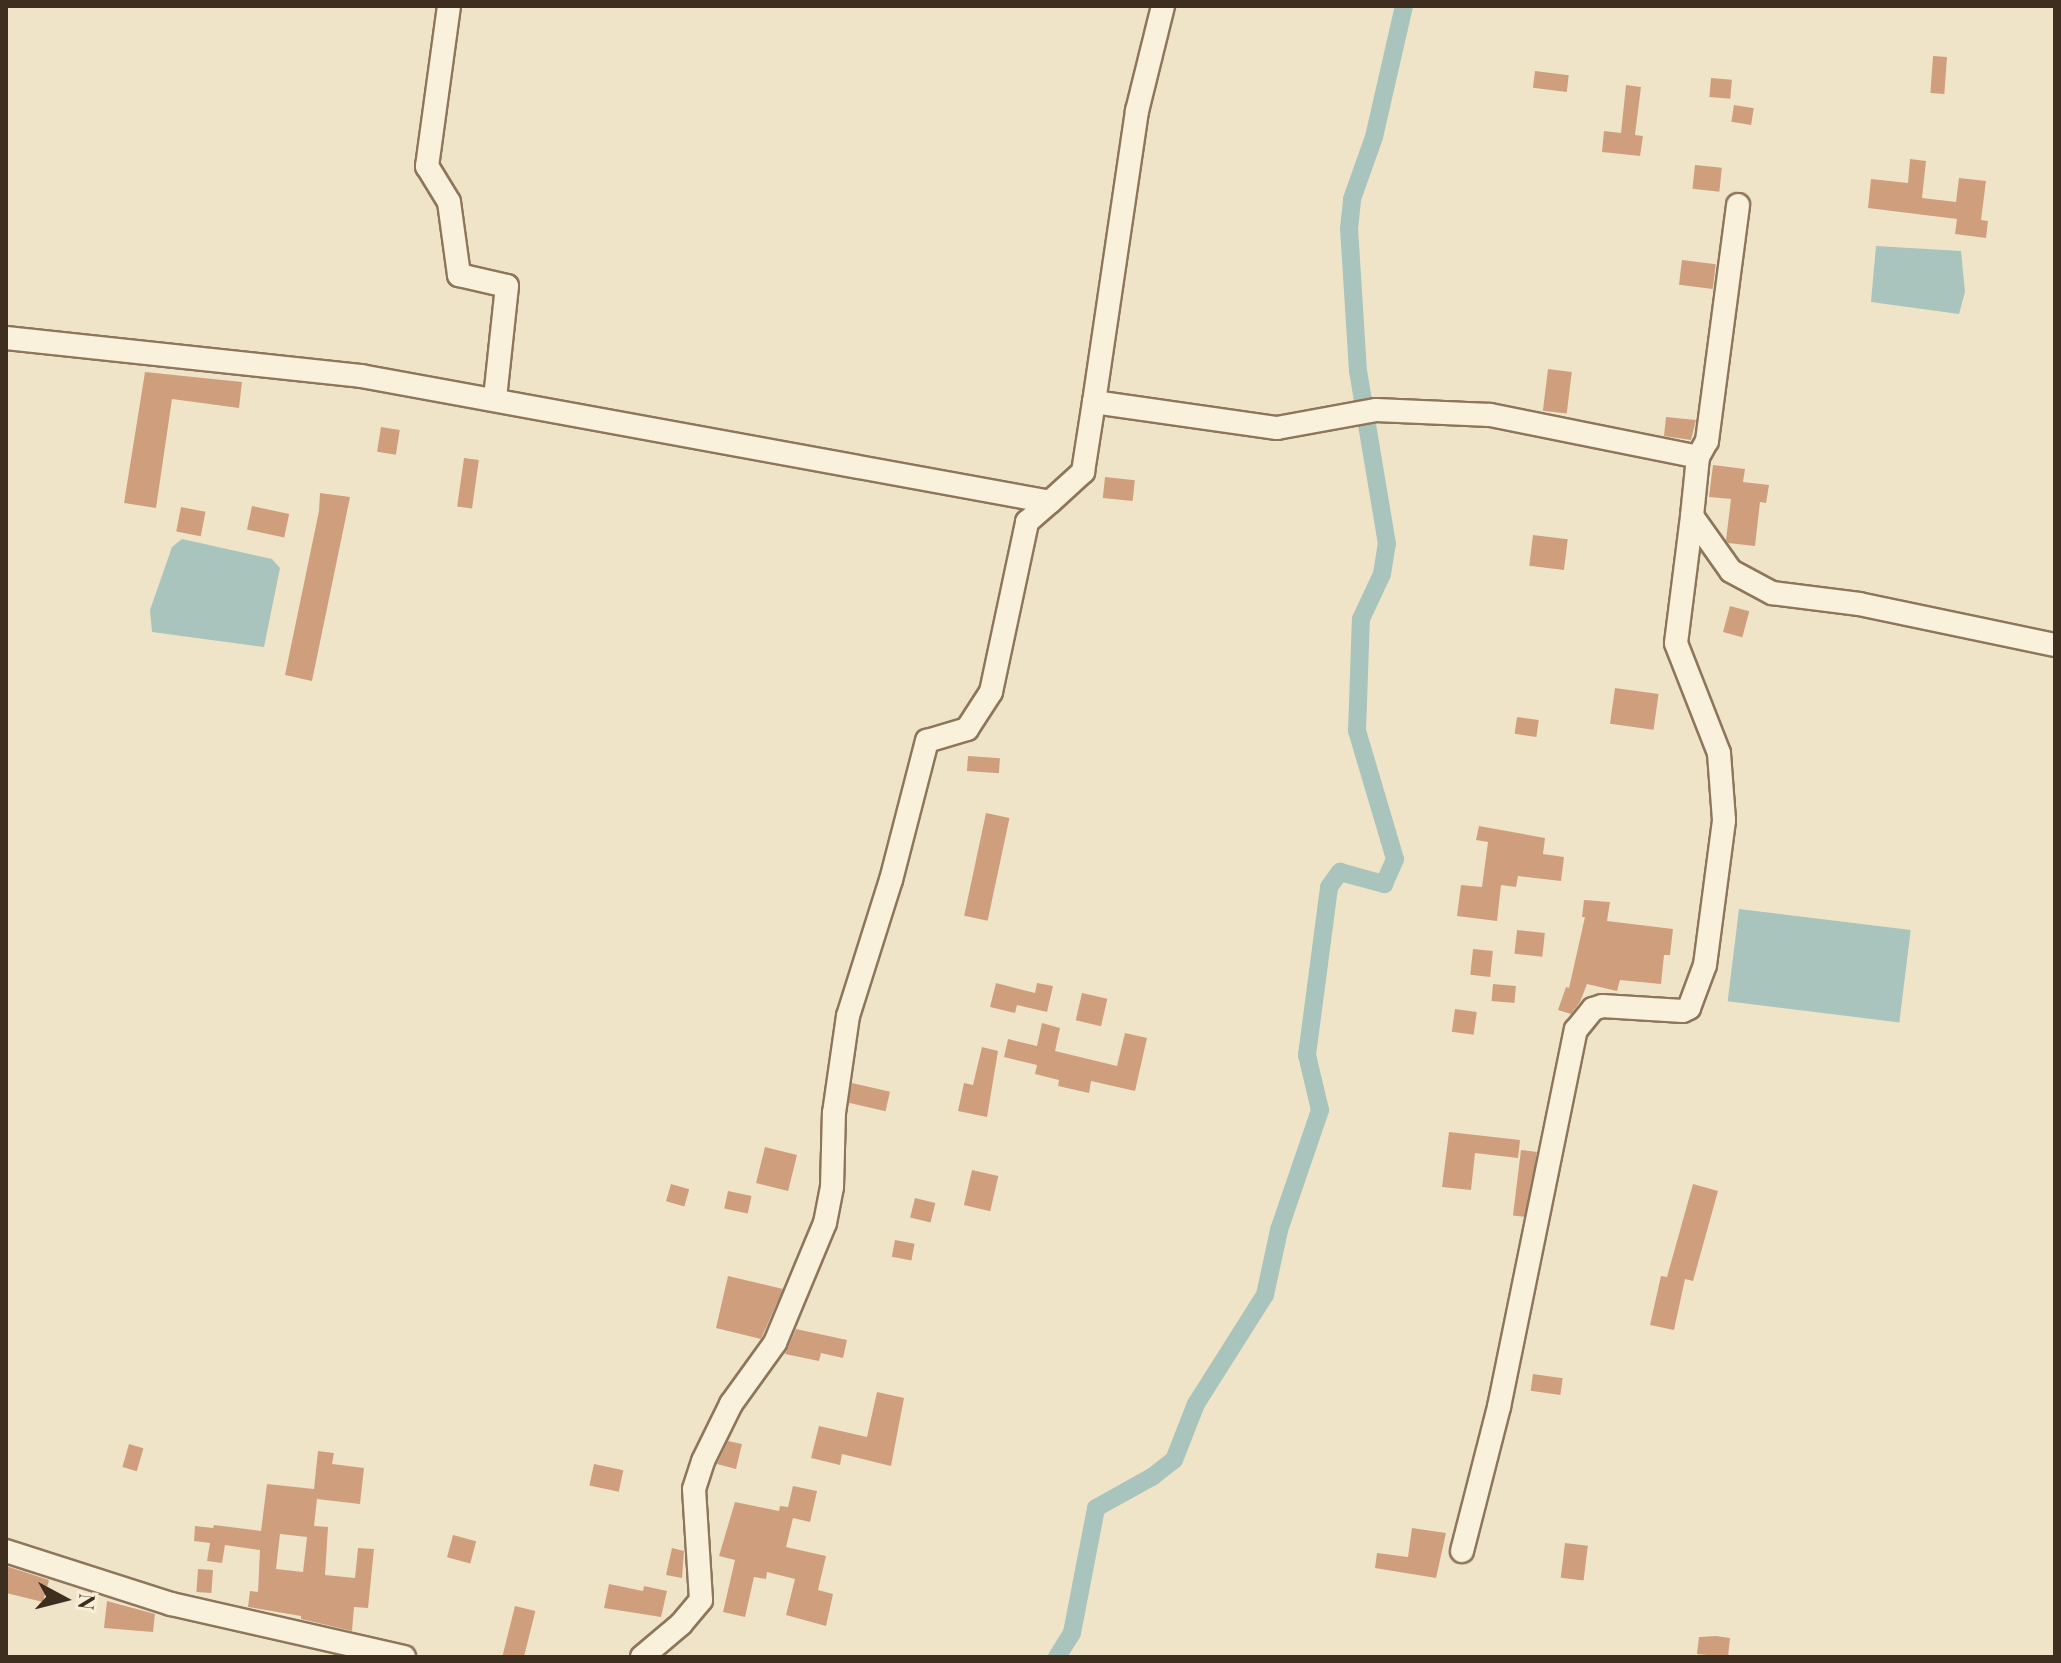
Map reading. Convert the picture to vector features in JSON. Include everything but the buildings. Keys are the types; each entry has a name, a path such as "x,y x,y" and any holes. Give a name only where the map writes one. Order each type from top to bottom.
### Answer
{"street":[{"path":"449,6 427,166 449,202 459,275 507,286 495,399"},
{"path":"642,1657 681,1624 701,1600 694,1489 703,1461 731,1404 775,1343 825,1223 848,1016 891,880 927,741 967,729 991,692 1027,522 1083,472 1137,111 1163,6"},
{"path":"1462,1551 1499,1407 1576,1030 1593,1009 1602,1006 1683,1011 1689,1008 1705,965 1724,820 1719,753 1676,643 1698,457 1707,441 1738,205"},
{"path":"6,338 361,376 1050,502"},
{"path":"1094,402 1277,428 1376,410 1490,415 1698,457"},
{"path":"1692,516 1731,571 1772,593 1859,604 2055,645"},
{"path":"6,1551 171,1604 404,1657"}],"water":[{"path":"1876,246 1961,251 1965,292 1959,314 1871,302"},
{"path":"182,539 272,559 280,568 264,647 152,632 150,610 172,547"},
{"path":"1739,909 1911,930 1899,1022 1728,1001"}],"waterway":[{"path":"1057,1657 1072,1633 1096,1508 1152,1477 1174,1460 1196,1404 1265,1295 1279,1230 1320,1110 1307,1055 1329,887 1340,872 1384,884 1395,859 1357,731 1361,619 1382,574 1387,544 1358,371 1349,229 1352,199 1374,137 1404,6"}]}
